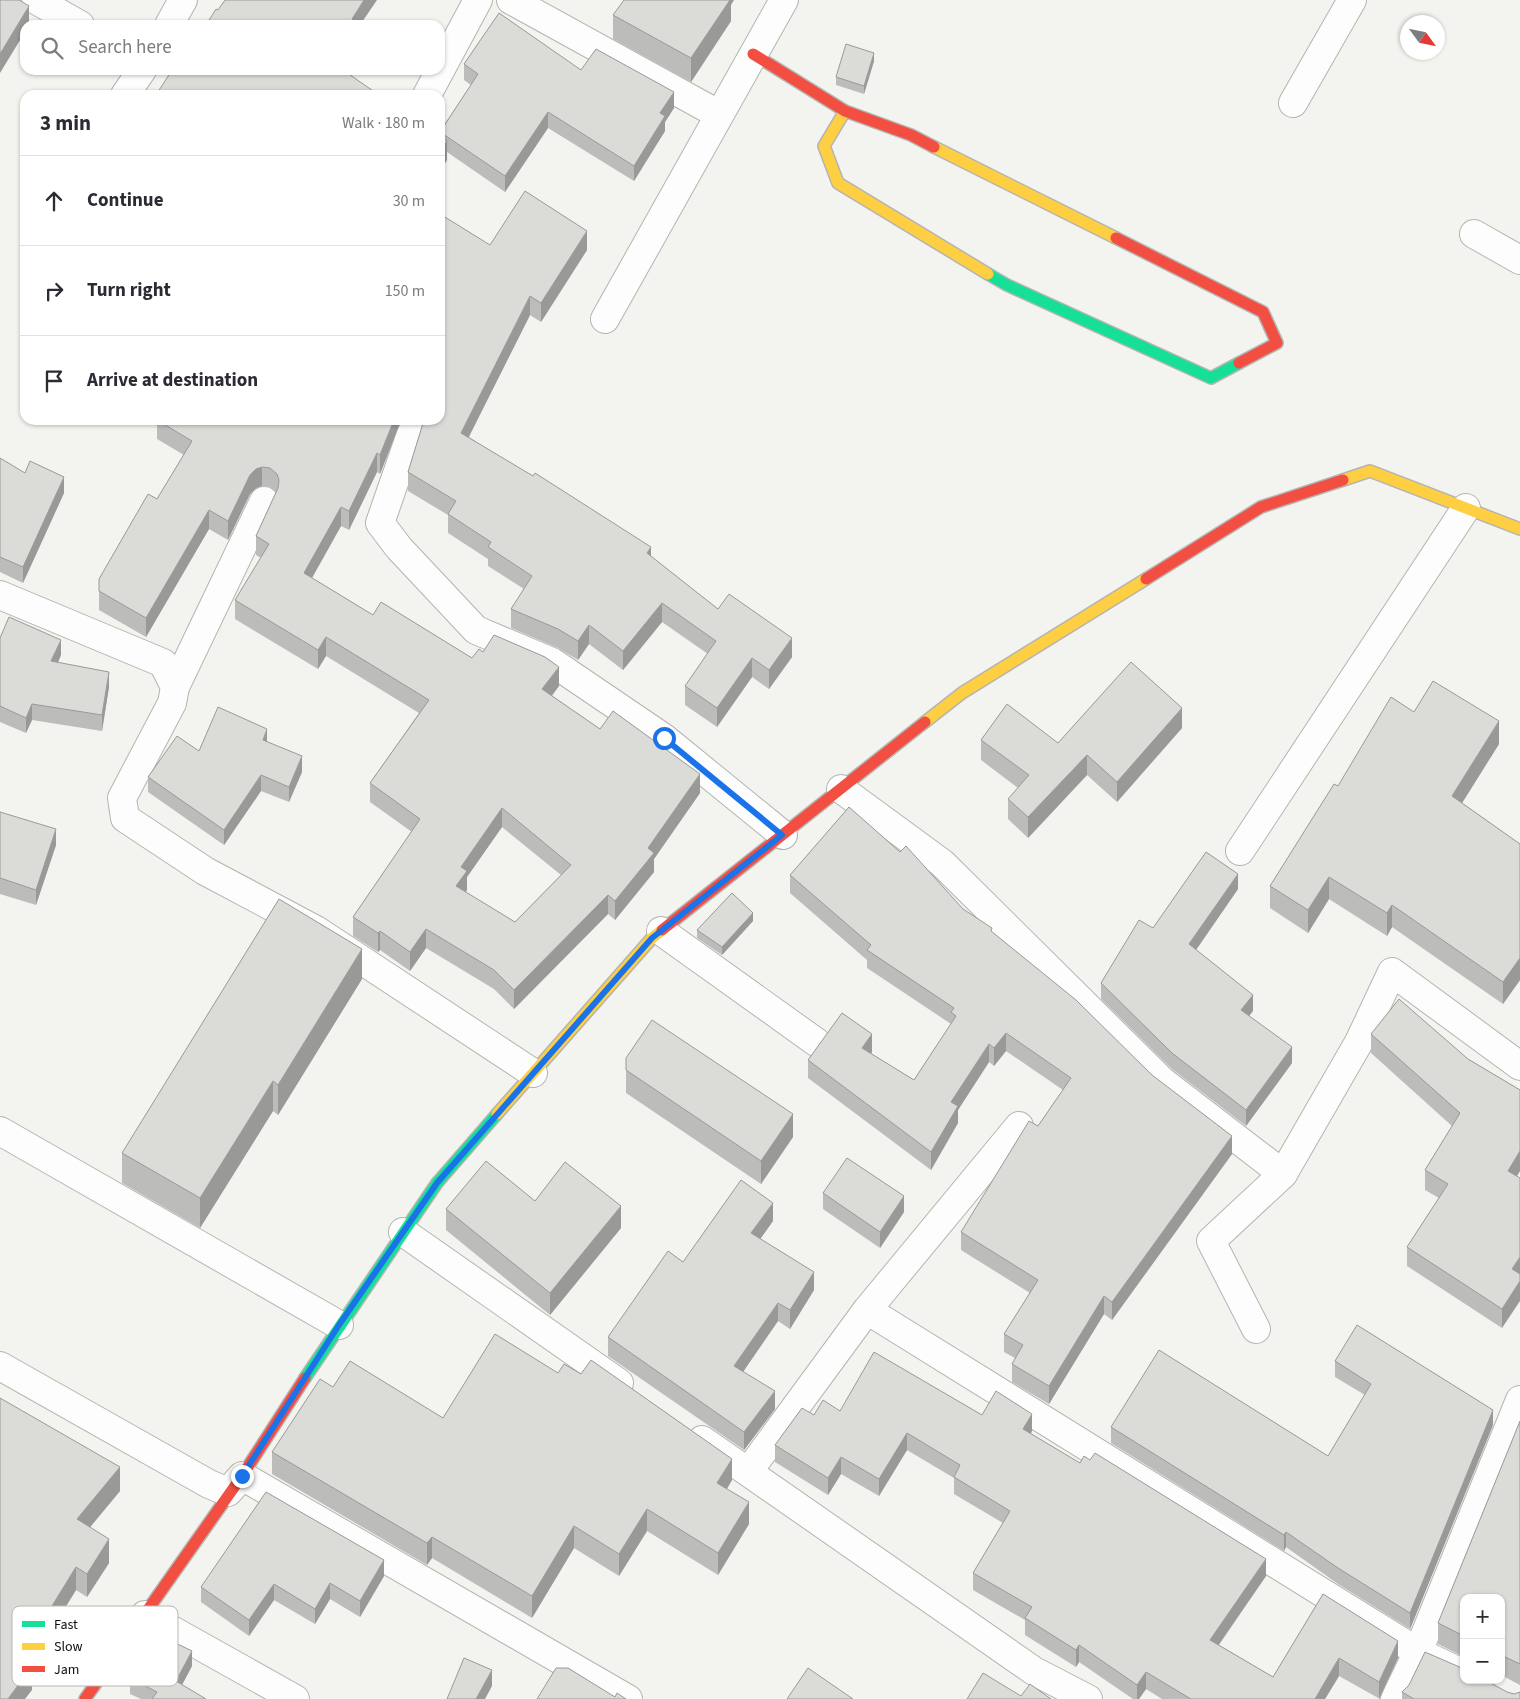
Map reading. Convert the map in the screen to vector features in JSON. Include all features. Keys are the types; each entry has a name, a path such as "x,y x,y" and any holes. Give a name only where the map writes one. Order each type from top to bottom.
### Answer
{"street":[{"path":"36,0 71,20"},
{"path":"172,20 184,0"},
{"path":"445,61 478,0"},
{"path":"511,0 718,114"},
{"path":"605,319 718,114 784,0"},
{"path":"1293,103 1352,0"},
{"path":"753,54 845,111 911,135 1262,312 1277,343 1211,378 1008,285 838,183 824,146 845,111"},
{"path":"128,90 139,75"},
{"path":"430,90 438,75"},
{"path":"1474,234 1520,260"},
{"path":"411,434 380,523 400,548 476,630 552,662 664,738 782,835"},
{"path":"151,1606 242,1476 339,1325 437,1183 652,938 962,693 1262,507 1370,471 1520,529"},
{"path":"264,501 175,687 172,702 122,798 125,818 206,872 316,930 533,1074"},
{"path":"1240,851 1466,508"},
{"path":"0,595 163,663 175,687"},
{"path":"841,789 942,863 1162,1081 1283,1174"},
{"path":"661,931 816,1042"},
{"path":"1256,1329 1211,1241 1283,1174 1359,1042 1392,972 1520,1066"},
{"path":"748,1472 867,1310 1019,1126"},
{"path":"0,1131 339,1325"},
{"path":"403,1232 644,1400"},
{"path":"867,1310 1418,1652 1460,1672"},
{"path":"0,1366 209,1484 228,1492 242,1476"},
{"path":"1396,1699 1418,1652 1520,1400"},
{"path":"684,1428 1034,1671 1088,1699"},
{"path":"242,1476 628,1699"},
{"path":"178,1633 295,1699"},
{"path":"85,1699 94,1686"}],"building":[{"path":"0,0 19,0 29,6 0,54"},
{"path":"225,0 364,0 352,19 354,20 209,20 216,9 218,10"},
{"path":"624,0 730,0 691,58 613,15"},
{"path":"499,13 581,70 596,49 674,92 660,113 665,116 634,166 548,112 505,176 445,135 445,124 478,74 464,64"},
{"path":"846,44 874,53 864,86 836,77"},
{"path":"169,75 350,75 372,90 159,90"},
{"path":"525,191 587,231 541,303 530,296 461,433 533,476 535,473 651,547 647,553 718,609 729,594 792,638 769,670 752,658 717,708 685,686 716,641 662,603 623,651 589,625 578,641 558,629 511,609 532,576 488,547 491,542 448,514 456,501 408,472 422,425 445,425 445,217 490,245"},
{"path":"165,425 392,425 380,455 377,453 349,511 341,507 304,573 373,615 381,602 472,658 479,649 483,652 494,635 545,657 559,667 542,689 600,729 613,711 700,774 648,848 654,853 615,901 608,895 514,990 494,970 426,929 410,952 380,931 378,933 353,917 420,819 370,783 429,700 326,637 318,650 235,600 269,544 256,536 278,488 279,480 277,474 270,468 262,467 256,469 250,475 228,521 209,510 146,618 99,591 99,579 148,494 157,499 192,441","holes":["502,808 571,865 515,922 456,886 467,871 461,867"]},
{"path":"0,458 25,473 30,461 64,477 23,567 0,557"},
{"path":"9,617 61,640 51,661 109,672 102,715 32,704 26,718 0,706 0,638"},
{"path":"1131,662 1182,708 1117,782 1087,755 1028,817 1008,799 1029,775 981,740 1007,704 1058,743"},
{"path":"1433,681 1499,721 1452,796 1520,844 1520,958 1503,982 1392,905 1387,913 1329,877 1308,910 1270,886 1334,784 1338,786 1391,697 1414,712"},
{"path":"218,707 267,729 263,740 302,756 289,787 261,775 224,830 148,777 177,736 199,751"},
{"path":"849,807 900,852 906,846 963,909 992,928 991,931 1076,1000 1152,1075 1232,1136 1112,1302 1104,1296 1049,1386 1012,1364 1023,1345 1004,1334 1038,1280 961,1232 1029,1121 1038,1126 1071,1078 1006,1033 994,1048 989,1044 951,1102 958,1106 931,1152 808,1060 842,1013 872,1034 862,1048 914,1080 956,1016 951,1012 954,1008 867,950 871,945 790,875"},
{"path":"0,812 56,829 36,890 0,878"},
{"path":"1206,852 1238,874 1189,944 1253,995 1241,1010 1292,1047 1246,1110 1172,1053 1101,983 1139,920 1153,928"},
{"path":"732,893 753,913 722,947 697,930"},
{"path":"279,899 362,949 278,1085 273,1081 200,1198 122,1153"},
{"path":"1399,999 1468,1059 1520,1090 1520,1151 1508,1171 1520,1178 1520,1257 1512,1269 1520,1274 1520,1281 1502,1309 1407,1247 1448,1184 1425,1170 1460,1113 1371,1034"},
{"path":"652,1020 793,1114 761,1161 626,1070 626,1058"},
{"path":"847,1158 904,1196 880,1232 823,1193"},
{"path":"486,1161 535,1201 565,1162 621,1206 550,1293 446,1209"},
{"path":"741,1180 773,1203 751,1233 814,1272 790,1310 778,1303 734,1366 775,1391 744,1432 608,1337 668,1251 683,1262"},
{"path":"1357,1325 1493,1410 1410,1613 1338,1568 1286,1532 1284,1535 1111,1427 1159,1350 1328,1456 1371,1384 1335,1361"},
{"path":"495,1334 558,1373 564,1364 581,1374 591,1360 732,1459 717,1483 749,1502 718,1553 647,1509 619,1554 574,1526 532,1596 432,1537 427,1543 272,1452 320,1379 333,1387 350,1361 443,1418"},
{"path":"874,1352 982,1415 996,1391 1032,1414 1023,1429 1080,1463 1084,1456 1090,1460 1095,1453 1266,1559 1210,1640 1273,1677 1323,1594 1398,1641 1379,1682 1339,1658 1315,1699 1191,1699 1146,1672 1137,1685 1079,1645 1076,1650 1025,1618 1032,1607 973,1573 1010,1511 954,1477 960,1465 907,1433 879,1479 841,1457 828,1478 775,1445 802,1408 814,1415 823,1400 840,1411"},
{"path":"0,1398 120,1467 77,1519 109,1539 87,1574 76,1567 52,1606 12,1606 12,1686 17,1686 8,1699 0,1699"},
{"path":"1520,1421 1520,1664 1505,1657 1505,1594 1460,1594 1460,1634 1438,1623"},
{"path":"266,1492 384,1560 360,1601 330,1583 315,1609 274,1584 249,1620 201,1587"},
{"path":"178,1644 192,1651 178,1677"},
{"path":"1425,1652 1460,1667 1460,1684 1492,1684 1507,1692 1514,1694 1520,1692 1520,1699 1414,1699 1402,1692 1409,1685"},
{"path":"464,1658 492,1670 476,1699 447,1699"},
{"path":"556,1668 568,1668 615,1697 617,1693 626,1699 537,1699"},
{"path":"808,1668 853,1699 787,1699"},
{"path":"983,1673 1021,1696 1030,1684 1051,1699 967,1699"},
{"path":"178,1682 206,1699 152,1699 157,1692 145,1686 178,1686"}],"traffic: fast":[{"path":"988,274 1007,285 1211,378 1239,363"},
{"path":"305,1378 437,1183 497,1114"}],"traffic: slow":[{"path":"845,111 824,146 838,183 988,274"},
{"path":"934,147 1116,238"},
{"path":"1343,480 1370,471 1520,529"},
{"path":"925,722 962,693 1146,579"},
{"path":"497,1114 652,938 662,930"}],"traffic: jam":[{"path":"753,54 845,111 911,135 934,147"},
{"path":"1116,238 1263,312 1277,343 1239,363"},
{"path":"1146,579 1261,507 1343,480"},
{"path":"662,930 925,722"},
{"path":"150,1606 242,1476 305,1378"},
{"path":"85,1699 94,1686"}],"route":[{"path":"242,1476 339,1325 437,1183 652,938 782,835 664,738"}]}
